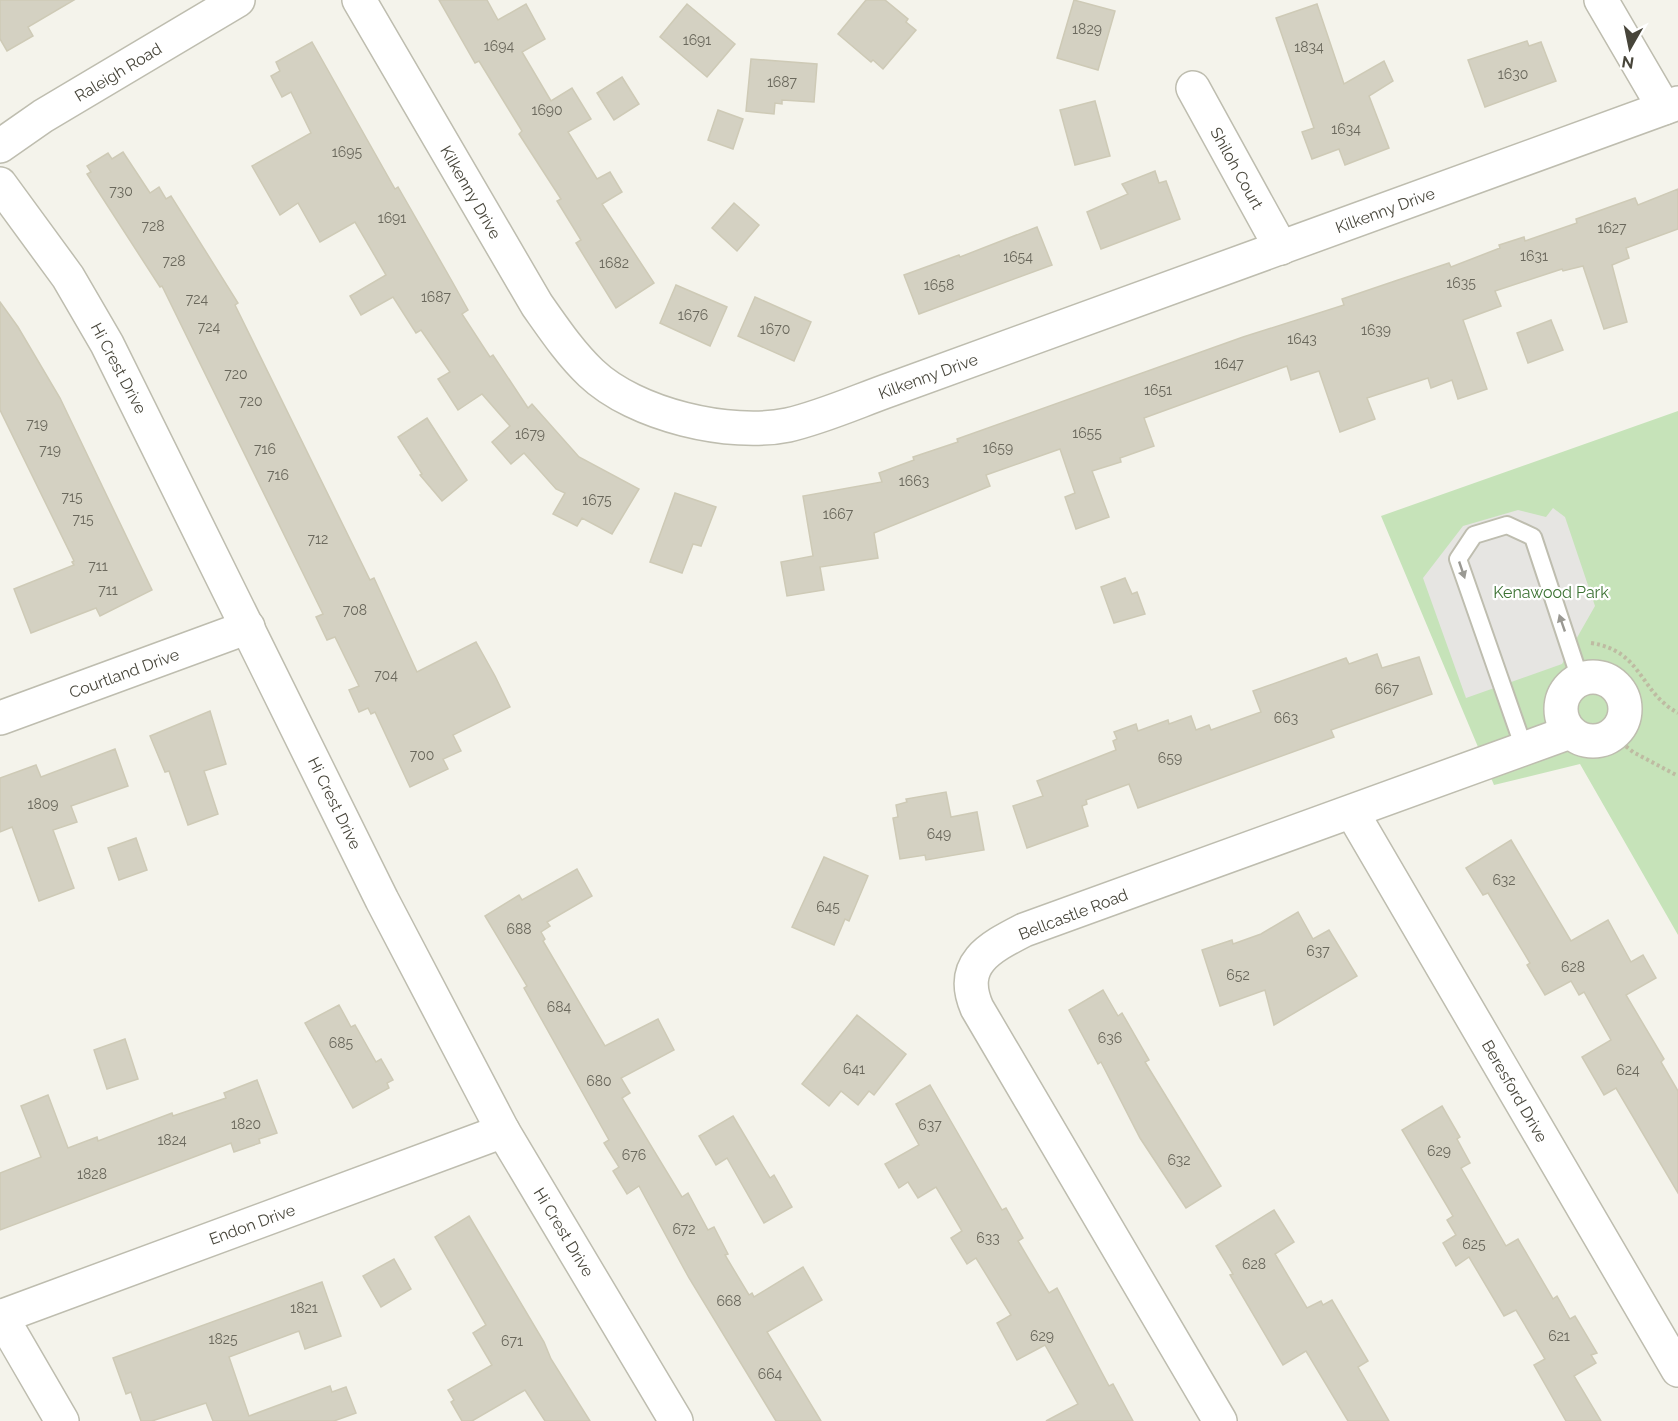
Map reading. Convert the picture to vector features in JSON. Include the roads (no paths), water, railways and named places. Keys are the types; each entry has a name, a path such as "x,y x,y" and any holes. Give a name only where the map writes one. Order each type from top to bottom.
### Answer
{"street":[{"name":"Raleigh Road","path":"0,146 43,117 238,0"},
{"name":"Kilkenny Drive","path":"359,0 537,305 566,345 593,375 633,401 675,416 732,429 788,425 1671,106"},
{"path":"1601,0 1671,106"},
{"name":"Shiloh Court","path":"1193,88 1281,248"},
{"name":"Hi Crest Drive","path":"0,183 68,277 107,344 382,900 503,1131 676,1421"},
{"name":"Courtland Drive","path":"0,718 248,627"},
{"path":"1590,676 1611,681 1624,698 1624,719 1612,735 1596,741 1586,741 1570,732 1561,713 1561,702 1571,684 1580,679 1590,676"},
{"name":"Bellcastle Road","path":"1220,1421 977,1008 971,993 972,971 988,953 1024,930 1570,732"},
{"name":"Beresford Drive","path":"1352,812 1678,1370"},
{"name":"Endon Drive","path":"0,1316 503,1131"},
{"path":"0,1316 62,1421"}],"lane":[{"path":"1524,748 1458,559 1474,535 1507,525 1533,537 1580,679"}],"park label":[{"name":"Kenawood Park","path":"1551,592"}]}
